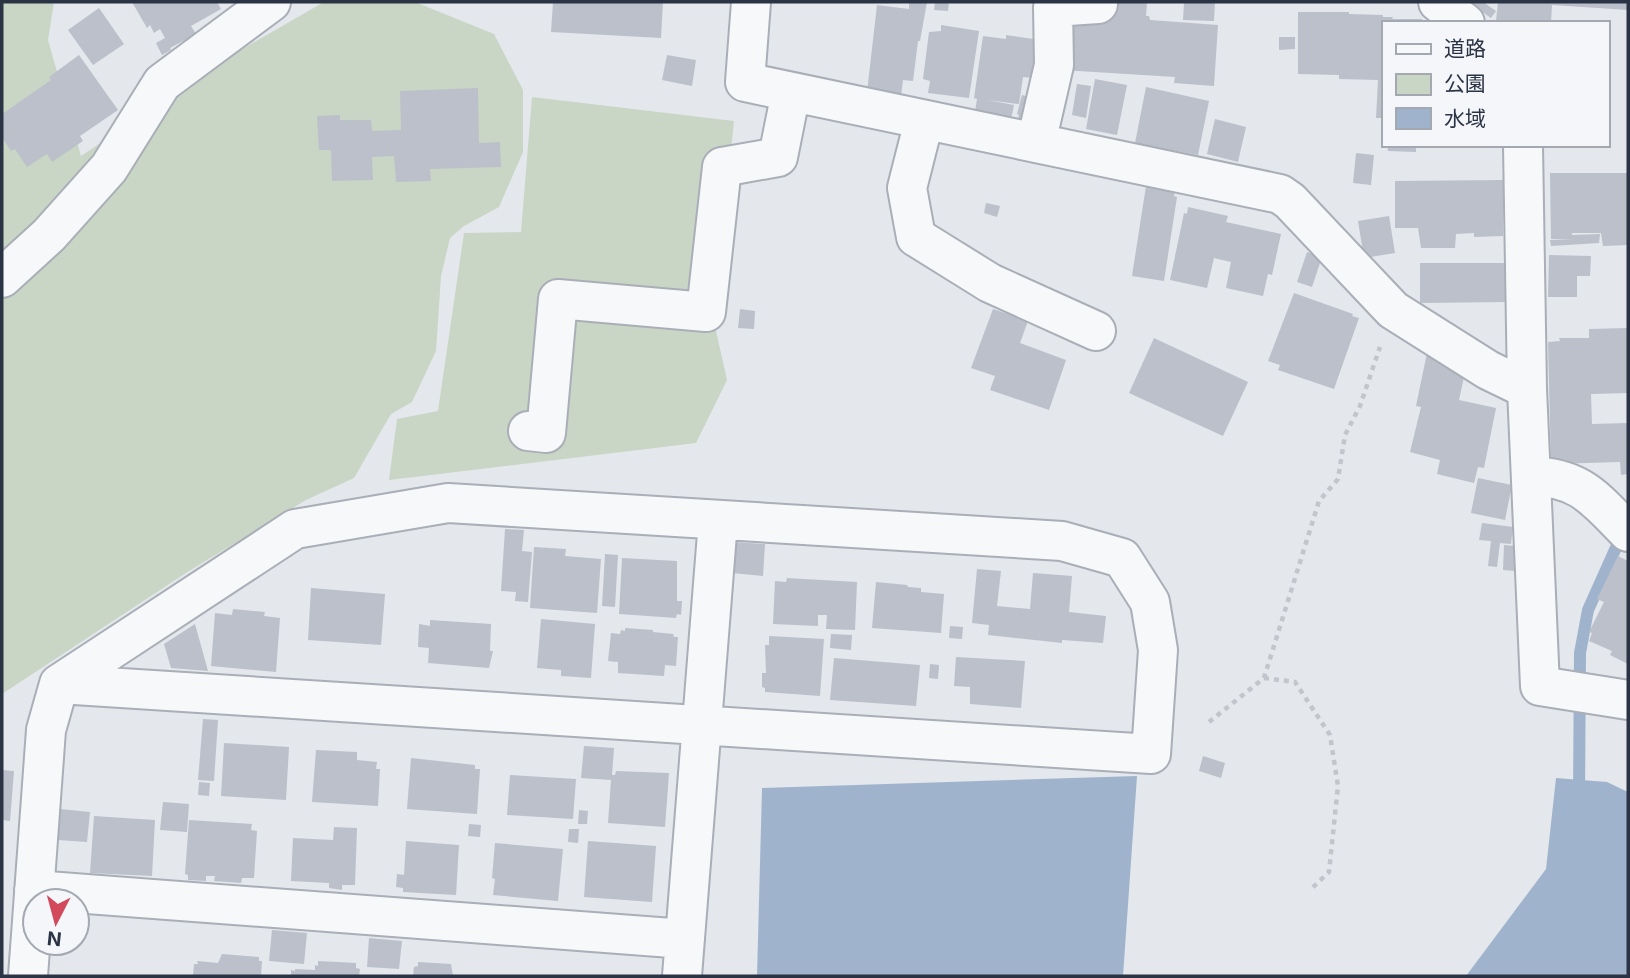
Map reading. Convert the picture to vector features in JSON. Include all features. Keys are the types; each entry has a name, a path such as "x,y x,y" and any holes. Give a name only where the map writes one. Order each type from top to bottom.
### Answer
{"street":[{"path":"2,278 48,235 109,168 162,83 271,2"},
{"path":"751,2 746,82 1280,194 1290,201 1393,310 1488,370 1527,389"},
{"path":"1035,143 1054,65 1053,7 1098,2"},
{"path":"1438,2 1462,21"},
{"path":"528,431 546,433 558,299 706,312 722,167 778,157 791,92"},
{"path":"924,121 907,188 916,237 990,283 1096,331"},
{"path":"1523,147 1527,389 1540,687 1628,700"},
{"path":"1531,475 1554,477 1585,489 1628,532"},
{"path":"34,887 46,730 60,684 295,529 448,503 1062,541 1122,558 1150,602 1158,650 1151,754 60,684"},
{"path":"91,896 684,958 718,521"},
{"path":"29,976 30,957"}],"path":[{"path":"1209,722 1264,678 1319,501 1338,479 1345,435 1360,406 1393,310"},
{"path":"1264,678 1294,682 1330,734 1338,786 1329,872 1311,889"}],"green space":[{"path":"2,2 54,2 48,40 81,156 230,56 324,2 415,2 494,34 523,90 523,152 499,207 464,226 450,238 441,276 436,351 412,402 391,414 354,478 306,500 189,571 2,694"},
{"path":"532,97 734,121 714,322 727,380 696,443 389,480 397,419 438,411 464,233 521,232"}],"water":[{"path":"1137,776 1123,976 757,976 762,788"},
{"path":"1556,778 1607,782 1628,792 1628,976 1466,976 1546,869"}],"building":[{"path":"132,2 217,2 221,9 191,26 196,34 162,55 156,43 165,38 160,29 154,33 150,25 147,28"},
{"path":"553,2 663,2 661,38 551,32"},
{"path":"909,2 927,2 913,81 903,80 901,96 867,92 877,5 909,9"},
{"path":"935,2 949,2 948,11 934,10"},
{"path":"1117,2 1147,2 1146,16 1149,16 1150,20 1218,25 1214,86 1174,83 1175,77 1062,70 1066,11 1116,15"},
{"path":"1184,2 1215,2 1214,21 1183,20"},
{"path":"1468,2 1483,2 1496,11 1491,18"},
{"path":"1498,2 1628,2 1628,10 1552,5 1551,21 1496,21"},
{"path":"99,8 124,44 93,65 68,30"},
{"path":"1298,12 1349,12 1383,15 1393,17 1392,19 1422,19 1382,21 1382,118 1376,118 1378,80 1298,74"},
{"path":"941,25 979,31 969,98 928,93 930,81 923,79 929,32 941,31"},
{"path":"1006,35 1040,40 1035,78 1023,77 1019,104 987,100 1014,105 1010,124 974,118 977,99 974,98 983,36 1006,39"},
{"path":"1279,37 1295,37 1295,49 1279,50"},
{"path":"79,55 118,110 80,136 83,141 52,162 47,154 27,167 15,149 11,151 2,137 2,114 51,80 49,77"},
{"path":"667,55 696,60 692,86 662,80"},
{"path":"1095,79 1127,85 1117,135 1086,129"},
{"path":"1077,84 1091,86 1086,118 1072,115"},
{"path":"1146,87 1209,101 1198,155 1135,143"},
{"path":"478,88 479,143 500,142 501,167 430,169 431,181 396,182 394,156 372,157 373,180 332,181 331,150 319,150 317,116 340,115 340,120 371,120 372,131 401,130 400,91"},
{"path":"1022,95 1040,100 1016,127 1017,114"},
{"path":"1215,119 1246,127 1238,162 1207,154"},
{"path":"1387,147 1416,147 1416,152 1388,151"},
{"path":"1356,153 1374,155 1371,185 1353,183"},
{"path":"1550,173 1627,173 1628,245 1603,246 1601,233 1572,233 1600,234 1599,243 1551,246 1550,240 1573,240 1551,239"},
{"path":"1503,180 1503,236 1474,237 1474,233 1456,234 1455,248 1421,248 1418,228 1395,228 1395,181"},
{"path":"1146,186 1175,190 1174,196 1177,197 1164,281 1132,276"},
{"path":"986,203 1000,206 997,217 984,213"},
{"path":"1188,207 1228,216 1226,222 1281,234 1272,275 1268,274 1263,296 1226,288 1231,262 1214,258 1207,288 1170,280 1184,213 1187,214"},
{"path":"1389,216 1395,253 1364,258 1358,221"},
{"path":"1307,252 1322,257 1312,287 1297,282"},
{"path":"1549,255 1591,256 1590,276 1577,276 1577,297 1548,297"},
{"path":"1420,263 1507,263 1509,302 1420,303"},
{"path":"1294,293 1359,318 1334,389 1278,370 1280,365 1268,361"},
{"path":"740,309 755,311 754,329 738,328"},
{"path":"993,309 1028,321 1020,343 1066,360 1049,410 990,390 995,376 971,368"},
{"path":"1628,328 1628,393 1591,394 1592,424 1628,423 1628,474 1621,475 1620,462 1551,464 1548,342 1560,341 1559,338 1589,338 1589,329"},
{"path":"1154,338 1248,382 1223,436 1129,393"},
{"path":"1427,353 1465,372 1459,400 1496,408 1484,468 1478,467 1474,483 1437,474 1440,460 1410,452 1421,407 1416,406"},
{"path":"1478,478 1512,485 1505,520 1471,513"},
{"path":"1482,523 1513,527 1511,544 1500,543 1497,567 1488,566 1491,541 1479,540"},
{"path":"505,529 524,530 522,551 532,552 528,602 515,601 516,592 501,591"},
{"path":"734,542 765,544 763,576 732,573"},
{"path":"1504,545 1517,546 1515,571 1503,570"},
{"path":"534,547 566,549 565,556 601,559 597,613 530,608"},
{"path":"605,554 618,555 615,607 602,606"},
{"path":"1618,556 1628,561 1628,664 1610,655 1612,651 1589,641 1592,633 1589,632 1604,602 1597,599"},
{"path":"622,558 677,561 677,601 682,601 681,615 677,614 676,618 619,614"},
{"path":"977,569 1001,571 997,606 1030,609 1033,573 1072,576 1069,612 1106,616 1103,643 1062,640 1062,643 988,635 989,625 972,623"},
{"path":"787,578 857,582 855,630 826,629 827,615 818,615 818,626 773,624 775,581 786,582"},
{"path":"876,582 907,585 921,588 921,592 944,594 941,633 872,628"},
{"path":"311,588 385,594 381,645 308,640"},
{"path":"233,609 265,612 264,616 280,618 276,672 211,666 215,613 232,615"},
{"path":"541,619 595,624 591,678 561,676 561,670 537,668"},
{"path":"430,620 491,624 490,651 493,651 489,668 428,663 429,648 418,647 419,624 430,626"},
{"path":"195,624 208,671 171,668 164,644"},
{"path":"950,626 963,627 962,639 949,638"},
{"path":"625,628 653,630 678,637 676,666 665,665 664,676 618,673 618,662 608,661 611,633 620,634"},
{"path":"831,634 852,635 851,650 830,648"},
{"path":"769,636 824,639 820,696 765,692 762,687 762,673 766,673 765,645 769,645"},
{"path":"956,657 1025,661 1021,708 970,704 970,687 954,686"},
{"path":"834,658 920,665 916,706 830,700"},
{"path":"930,664 939,665 938,679 929,678"},
{"path":"203,719 218,720 214,781 198,780"},
{"path":"224,743 289,747 286,800 221,796"},
{"path":"584,746 614,748 612,775 615,775 616,771 669,773 665,827 608,823 611,780 581,778"},
{"path":"316,750 357,752 357,760 377,762 376,769 380,769 378,806 312,802"},
{"path":"1203,756 1225,763 1221,778 1199,771"},
{"path":"411,758 475,765 475,769 480,769 477,814 407,809"},
{"path":"2,770 14,771 10,821 2,820"},
{"path":"510,775 576,779 573,819 507,815"},
{"path":"199,782 210,783 209,796 198,795"},
{"path":"163,802 189,804 187,832 160,830"},
{"path":"60,809 90,812 87,842 58,840"},
{"path":"579,810 588,811 587,824 578,824"},
{"path":"94,816 155,820 152,876 90,873"},
{"path":"189,820 252,824 251,830 257,831 254,878 242,878 241,883 214,881 215,876 206,876 206,881 188,880 188,875 185,874"},
{"path":"469,824 481,825 480,837 468,836"},
{"path":"334,827 357,828 355,885 342,885 342,890 329,888 329,883 291,881 293,838 333,840"},
{"path":"569,829 579,829 578,843 568,842"},
{"path":"406,841 459,845 456,895 403,892 403,888 396,887 397,874 404,875"},
{"path":"588,841 656,846 652,902 584,897"},
{"path":"495,843 563,849 558,901 493,895"},
{"path":"272,930 307,933 304,964 269,961"},
{"path":"369,938 402,941 399,969 367,967"},
{"path":"222,954 259,957 259,961 262,961 261,976 193,976 194,964 198,964 197,961 218,963"},
{"path":"318,961 356,963 356,968 360,969 359,976 291,976 291,970 295,969 315,970"},
{"path":"418,962 451,964 453,976 413,976"}],"waterway":[{"path":"1579,796 1580,653 1588,610 1623,532"}]}
